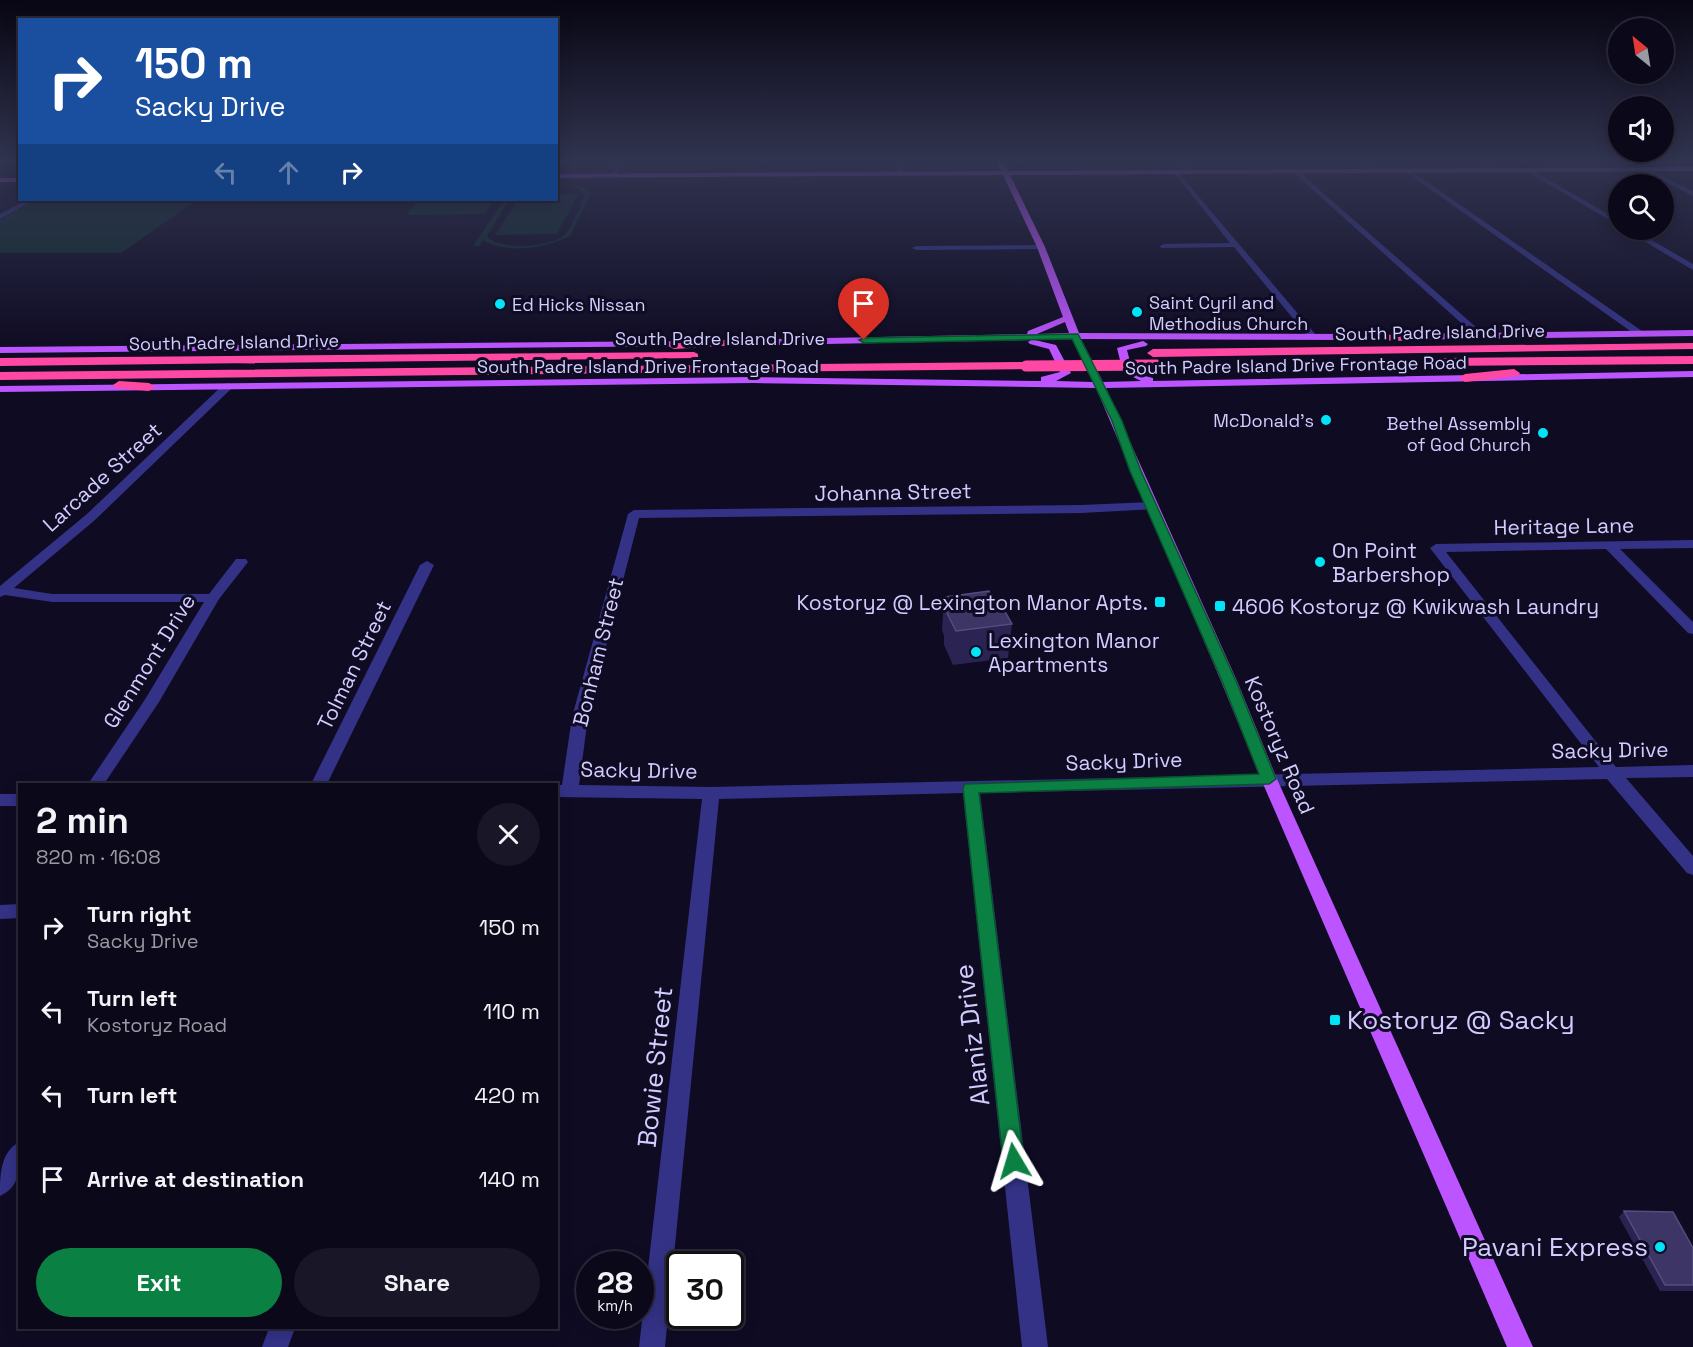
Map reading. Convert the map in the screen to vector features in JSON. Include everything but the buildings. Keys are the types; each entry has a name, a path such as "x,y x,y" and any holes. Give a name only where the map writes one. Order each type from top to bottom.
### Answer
{"highway":[{"path":"1343,337 1693,345"},
{"path":"270,359 732,343"},
{"name":"South Padre Island Drive","path":"0,376 1155,359 1693,345"},
{"name":"South Padre Island Drive","path":"897,355 1026,360"},
{"name":"South Padre Island Drive","path":"0,362 734,356"},
{"name":"South Padre Island Drive","path":"1155,359 1413,362 1693,360"},
{"path":"1465,378 1492,374 1693,368"},
{"path":"0,388 126,385 149,387"}],"main road":[{"name":"Kostoryz Road","path":"1029,223 1041,247 1075,336 1117,421 1136,471 1269,779 1521,1347"},
{"path":"1007,338 1023,335 1068,318"},
{"name":"South Padre Island Drive Frontage Road","path":"0,350 732,343 1075,336 1482,337 1693,333"},
{"path":"1164,384 1137,377 1127,370 1122,348 1132,344 1257,343 1281,337"},
{"path":"898,383 1053,379 1066,373 1053,347 1007,338"},
{"name":"South Padre Island Drive Frontage Road","path":"149,387 753,380 1098,385 1693,374"}],"street":[{"path":"1218,223 1313,337"},
{"path":"1353,223 1482,337"},
{"path":"1482,223 1639,333"},
{"path":"1646,240 1693,267"},
{"path":"1164,246 1237,245"},
{"path":"916,248 1041,247"},
{"name":"Larcade Street","path":"1,592 91,517 228,386"},
{"name":"Johanna Street","path":"633,514 1081,509 1152,506"},
{"name":"Bonham Street","path":"563,791 633,514"},
{"path":"1609,544 1693,630"},
{"name":"Heritage Lane","path":"1611,772 1436,548 1693,544"},
{"name":"Glenmont Drive","path":"97,783 151,702 213,598 241,562"},
{"name":"Tolman Street","path":"319,783 427,565"},
{"path":"1,592 51,598 213,598"},
{"name":"Sacky Drive","path":"563,791 711,793 1693,771"},
{"path":"1611,772 1693,868"},
{"name":"Alaniz Drive","path":"971,788 1035,1347"},
{"name":"Bowie Street","path":"652,1347 711,793"},
{"path":"0,800 18,800"},
{"path":"0,912 18,911"},
{"path":"0,1185 18,1156"},
{"path":"275,1347 282,1329"}],"green space":[{"path":"0,223 164,223 121,253 0,253"},
{"path":"489,223 495,223 487,236 502,244 536,245 556,240 566,233 572,223 576,223 570,236 550,244 515,248 493,245 483,240 479,246 473,246"},
{"path":"503,223 563,223 557,234 495,235"}],"place":[{"name":"Ed Hicks Nissan","path":"500,304"},
{"name":"Saint Cyril and Methodius Church","path":"1137,312"},
{"name":"McDonald's","path":"1326,420"},
{"name":"Bethel Assembly of God Church","path":"1543,433"},
{"name":"On Point Barbershop","path":"1320,562"},
{"name":"Kostoryz @ Lexington Manor Apts.","path":"1160,602"},
{"name":"4606 Kostoryz @ Kwikwash Laundry","path":"1220,606"},
{"name":"Lexington Manor Apartments","path":"976,652"},
{"name":"Kostoryz @ Sacky","path":"1335,1020"},
{"name":"Pavani Express","path":"1660,1247"}],"route":[{"path":"864,340 1075,336 1117,421 1136,471 1245,718 1269,779 971,788 1014,1161"}]}
